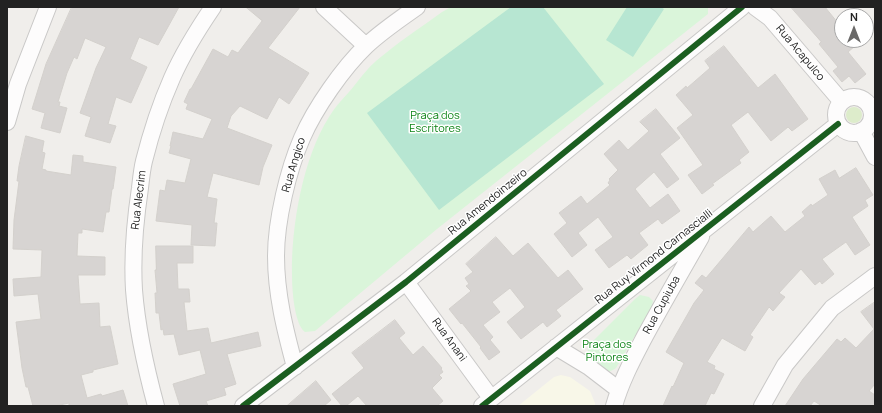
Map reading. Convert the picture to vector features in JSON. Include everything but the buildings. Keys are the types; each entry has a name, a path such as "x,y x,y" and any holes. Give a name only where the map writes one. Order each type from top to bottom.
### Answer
{"street":[{"path":"7,122 18,84 48,7"},
{"name":"Rua Alecrim","path":"156,406 146,363 134,290 134,247 138,198 144,161 161,105 187,49 213,7"},
{"path":"324,7 366,46"},
{"name":"Rua Angico","path":"295,367 283,322 277,282 276,257 282,205 297,150 310,122 340,76 366,46 417,7"},
{"name":"Rua Amendoinzeiro","path":"243,406 406,282 742,7"},
{"name":"Rua Acapulco","path":"755,7 770,18 842,102"},
{"path":"853,97 859,97 872,103 872,117 870,123 861,131 856,133 846,131 838,124 836,112 842,102 853,97"},
{"name":"Rua Ruy Virmond Carnascialli","path":"487,402 838,124"},
{"path":"861,131 875,157"},
{"name":"Rua Cupiuba","path":"614,406 630,365 664,300 705,229"},
{"path":"762,406 784,365 832,308 875,276"},
{"name":"Rua Anani","path":"406,282 487,402"},
{"path":"556,347 589,367 619,390"}],"shaded area":[{"path":"561,375 570,377 590,391 595,406 518,406 554,377"}],"green space":[{"name":"Praça dos Escritores","path":"451,7 708,7 708,14 437,229 315,331 305,332 298,322 293,297 292,256 296,214 300,193 312,152 320,134 335,108 373,64 392,48"},
{"path":"511,7 543,7 604,84 439,210 367,113"},
{"path":"627,7 661,7 664,9 633,57 606,40"},
{"path":"851,107 857,107 862,112 860,121 857,123 851,123 846,118 846,112"},
{"name":"Praça dos Pintores","path":"640,295 649,297 653,301 652,307 616,368 609,371 603,370 591,359 588,348 591,343"}],"cycle path":[{"path":"243,406 406,282 742,7"},
{"path":"482,406 838,124"}]}
